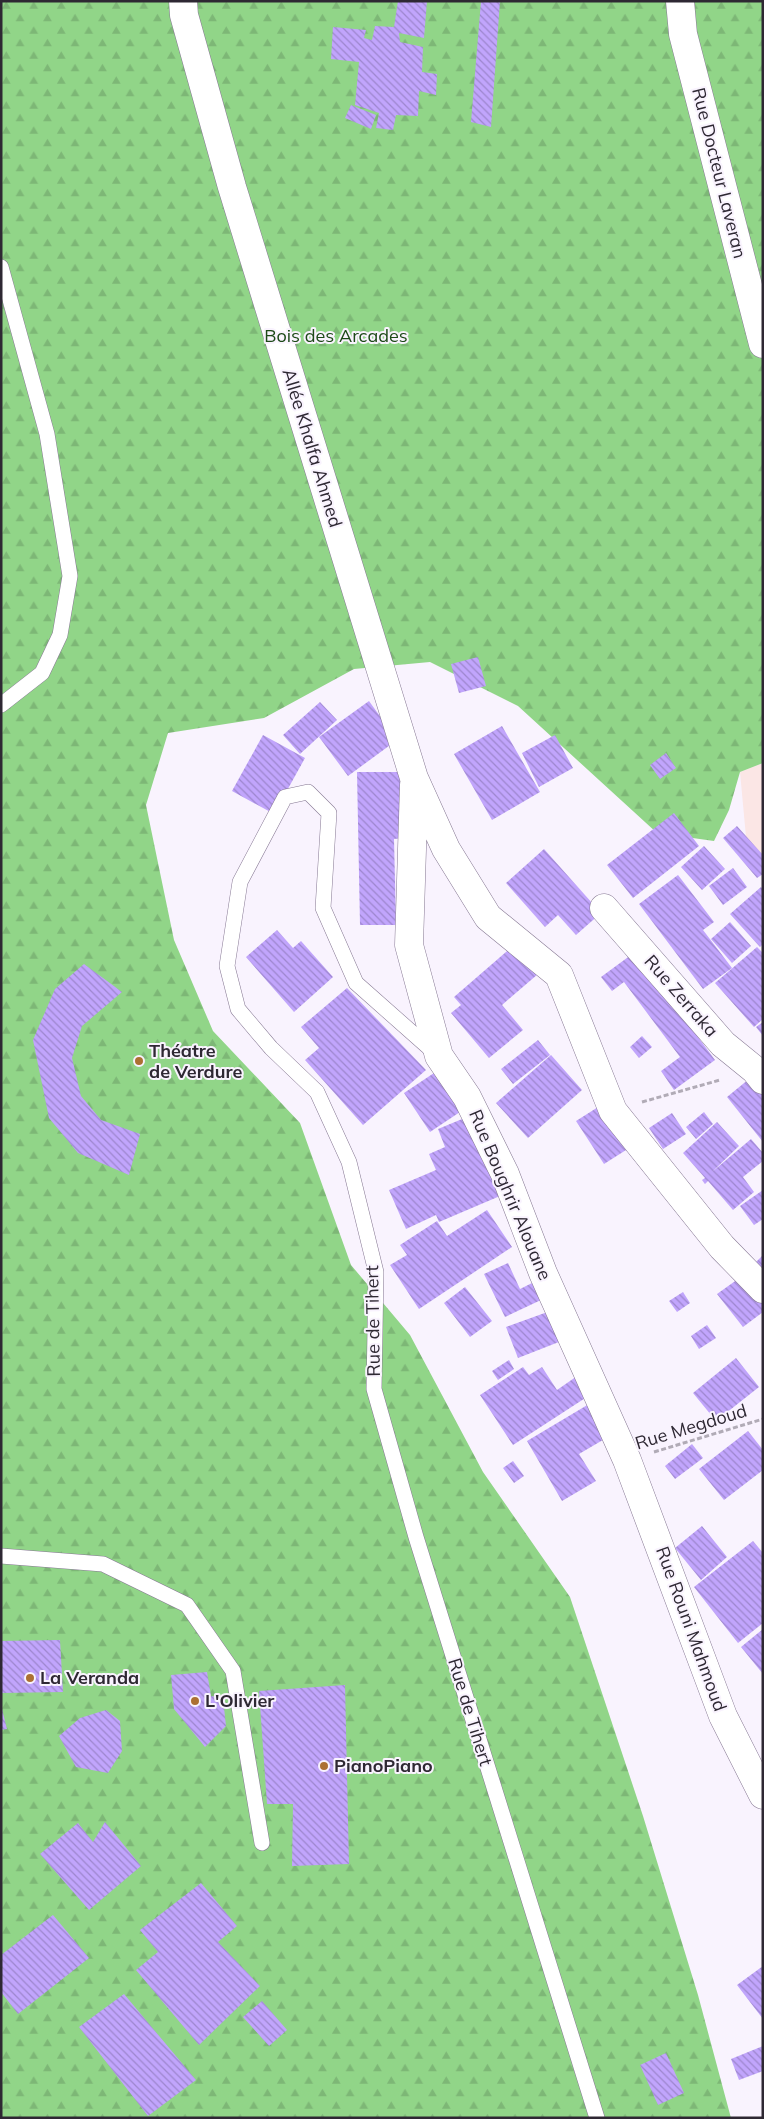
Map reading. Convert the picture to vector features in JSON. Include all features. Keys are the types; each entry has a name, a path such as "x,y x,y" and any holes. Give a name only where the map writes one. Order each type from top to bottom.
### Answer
{"street":[{"name":"Allée Khalfa Ahmed","path":"183,1 184,15 235,196 414,778"},
{"name":"Rue Docteur Laveran","path":"680,1 683,34 763,344"},
{"name":"Rue Boughrir Alouane","path":"414,778 409,945 439,1056 467,1097 505,1174 543,1273 627,1460"},
{"path":"414,778 446,849 488,917 559,975 613,1110 722,1248 763,1289"},
{"name":"Rue Zerraka","path":"604,908 723,1044 759,1075"},
{"name":"Rue Rouni Mahmoud","path":"627,1460 723,1716 763,1795"}],"lane":[{"path":"1,267 47,434 70,576 60,635 42,673 1,705"},
{"name":"Rue de Tihert","path":"439,1056 356,983 322,908 329,813 308,792 285,797 240,882 228,966 238,1009 271,1048 317,1092 348,1162 376,1272 374,1389 416,1538 597,2118"},
{"path":"1,1556 103,1564 187,1605 233,1671 262,1843"}],"path":[{"path":"613,1110 759,1075"},
{"name":"Rue Megdoud","path":"627,1460 763,1419"}],"shaded area":[{"path":"763,763 763,856 746,837 740,772"}],"green space":[{"name":"Bois des Arcades","path":"1,1 763,1 763,763 740,772 729,810 714,841 657,833 518,706 430,662 354,669 264,718 168,733 146,805 174,940 213,1031 300,1123 351,1265 410,1335 483,1472 570,1597 643,1816 698,1995 731,2118 1,2118"}],"building":[{"path":"398,1 427,1 424,38 399,33 400,42 423,47 422,72 437,74 436,95 419,91 418,116 396,115 393,130 376,128 379,113 355,105 359,62 331,59 333,27 366,30 364,38 372,40 375,26 394,27"},
{"path":"481,1 500,1 491,127 471,122"},
{"path":"351,105 376,115 371,129 345,118"},
{"path":"478,657 486,686 459,693 451,664"},
{"path":"369,701 397,740 348,776 319,737"},
{"path":"320,702 337,720 300,754 283,735"},
{"path":"502,726 540,792 492,820 454,754"},
{"path":"263,735 305,758 274,814 232,791"},
{"path":"555,735 573,768 539,787 522,753"},
{"path":"666,753 676,768 660,779 650,765"},
{"path":"357,772 402,772 404,838 394,839 396,925 360,925"},
{"path":"674,813 699,846 633,898 607,865"},
{"path":"737,826 763,855 763,874 757,878 723,838"},
{"path":"704,846 725,869 702,890 681,867"},
{"path":"544,849 601,913 576,935 558,915 545,927 506,883"},
{"path":"733,868 747,887 723,905 709,886"},
{"path":"678,875 714,922 703,930 732,968 703,989 639,904"},
{"path":"761,887 763,889 763,944 760,947 730,914"},
{"path":"730,922 751,946 732,963 711,939"},
{"path":"277,930 293,948 301,941 333,977 294,1012 246,957"},
{"path":"513,946 538,974 502,1005 523,1030 489,1058 451,1013 461,1005 454,997"},
{"path":"757,947 763,953 763,1019 754,1027 715,983"},
{"path":"635,952 715,1060 674,1090 661,1071 680,1057 624,982 612,991 601,977"},
{"path":"84,964 122,992 82,1026 72,1058 81,1096 101,1120 140,1134 129,1175 78,1153 49,1118 33,1040 55,989"},
{"path":"347,988 426,1070 363,1125 305,1060 319,1048 301,1027"},
{"path":"763,1022 763,1036 756,1027"},
{"path":"642,1036 652,1047 639,1058 630,1047"},
{"path":"538,1040 550,1055 513,1084 501,1069"},
{"path":"551,1055 582,1090 528,1138 496,1103"},
{"path":"443,1067 469,1106 430,1132 404,1093"},
{"path":"749,1079 763,1096 763,1142 727,1097"},
{"path":"606,1102 634,1145 604,1164 576,1121"},
{"path":"704,1112 713,1124 696,1139 686,1127"},
{"path":"672,1113 686,1134 663,1149 649,1128"},
{"path":"467,1117 500,1196 439,1222 436,1215 406,1229 389,1190 436,1170 429,1154 445,1147 438,1129"},
{"path":"717,1122 739,1146 712,1172 751,1139 763,1153 763,1161 743,1177 754,1192 733,1210 708,1181 705,1184 702,1180 705,1178 683,1153"},
{"path":"763,1190 763,1219 754,1225 740,1206"},
{"path":"487,1210 512,1247 419,1309 390,1265 407,1255 400,1245 437,1221 447,1236"},
{"path":"763,1255 763,1273 753,1265"},
{"path":"508,1263 520,1289 532,1283 541,1300 505,1317 484,1274"},
{"path":"745,1274 763,1291 763,1312 743,1327 717,1294"},
{"path":"465,1287 492,1321 470,1337 444,1303"},
{"path":"683,1292 690,1303 677,1312 669,1301"},
{"path":"553,1310 564,1340 518,1358 506,1327"},
{"path":"707,1325 716,1338 699,1349 691,1336"},
{"path":"736,1358 759,1387 716,1421 693,1393"},
{"path":"509,1360 514,1369 498,1380 492,1371"},
{"path":"523,1367 529,1375 542,1367 557,1390 580,1374 593,1393 513,1445 480,1395"},
{"path":"589,1404 608,1437 579,1454 596,1481 562,1501 527,1441"},
{"path":"748,1431 763,1450 763,1470 724,1500 699,1469"},
{"path":"692,1444 703,1458 675,1479 665,1466"},
{"path":"513,1461 524,1476 514,1483 503,1468"},
{"path":"702,1526 727,1557 701,1580 675,1548"},
{"path":"753,1541 763,1553 763,1623 738,1643 694,1587"},
{"path":"763,1629 763,1674 741,1647"},
{"path":"60,1640 63,1692 1,1693 1,1641"},
{"path":"207,1672 211,1696 223,1698 226,1726 205,1747 174,1709 171,1675"},
{"path":"345,1685 349,1864 292,1866 293,1804 267,1804 259,1691"},
{"path":"1,1705 7,1729 1,1730"},
{"path":"106,1710 120,1721 122,1751 108,1773 76,1767 59,1736 80,1718"},
{"path":"105,1822 141,1866 89,1910 40,1854 78,1823 93,1842"},
{"path":"201,1883 237,1926 218,1942 260,1986 199,2045 136,1970 158,1952 140,1930"},
{"path":"53,1915 89,1958 18,2014 1,1992 1,1955"},
{"path":"763,1966 763,2019 737,1985"},
{"path":"124,1994 196,2080 148,2116 79,2027"},
{"path":"262,2001 287,2030 269,2046 243,2017"},
{"path":"763,2046 763,2071 739,2080 731,2059"},
{"path":"666,2053 684,2093 658,2105 640,2065"}],"place":[{"name":"Théatre de Verdure","path":"139,1061"},
{"name":"La Veranda","path":"30,1678"},
{"name":"L'Olivier","path":"195,1701"},
{"name":"PianoPiano","path":"324,1766"}]}
